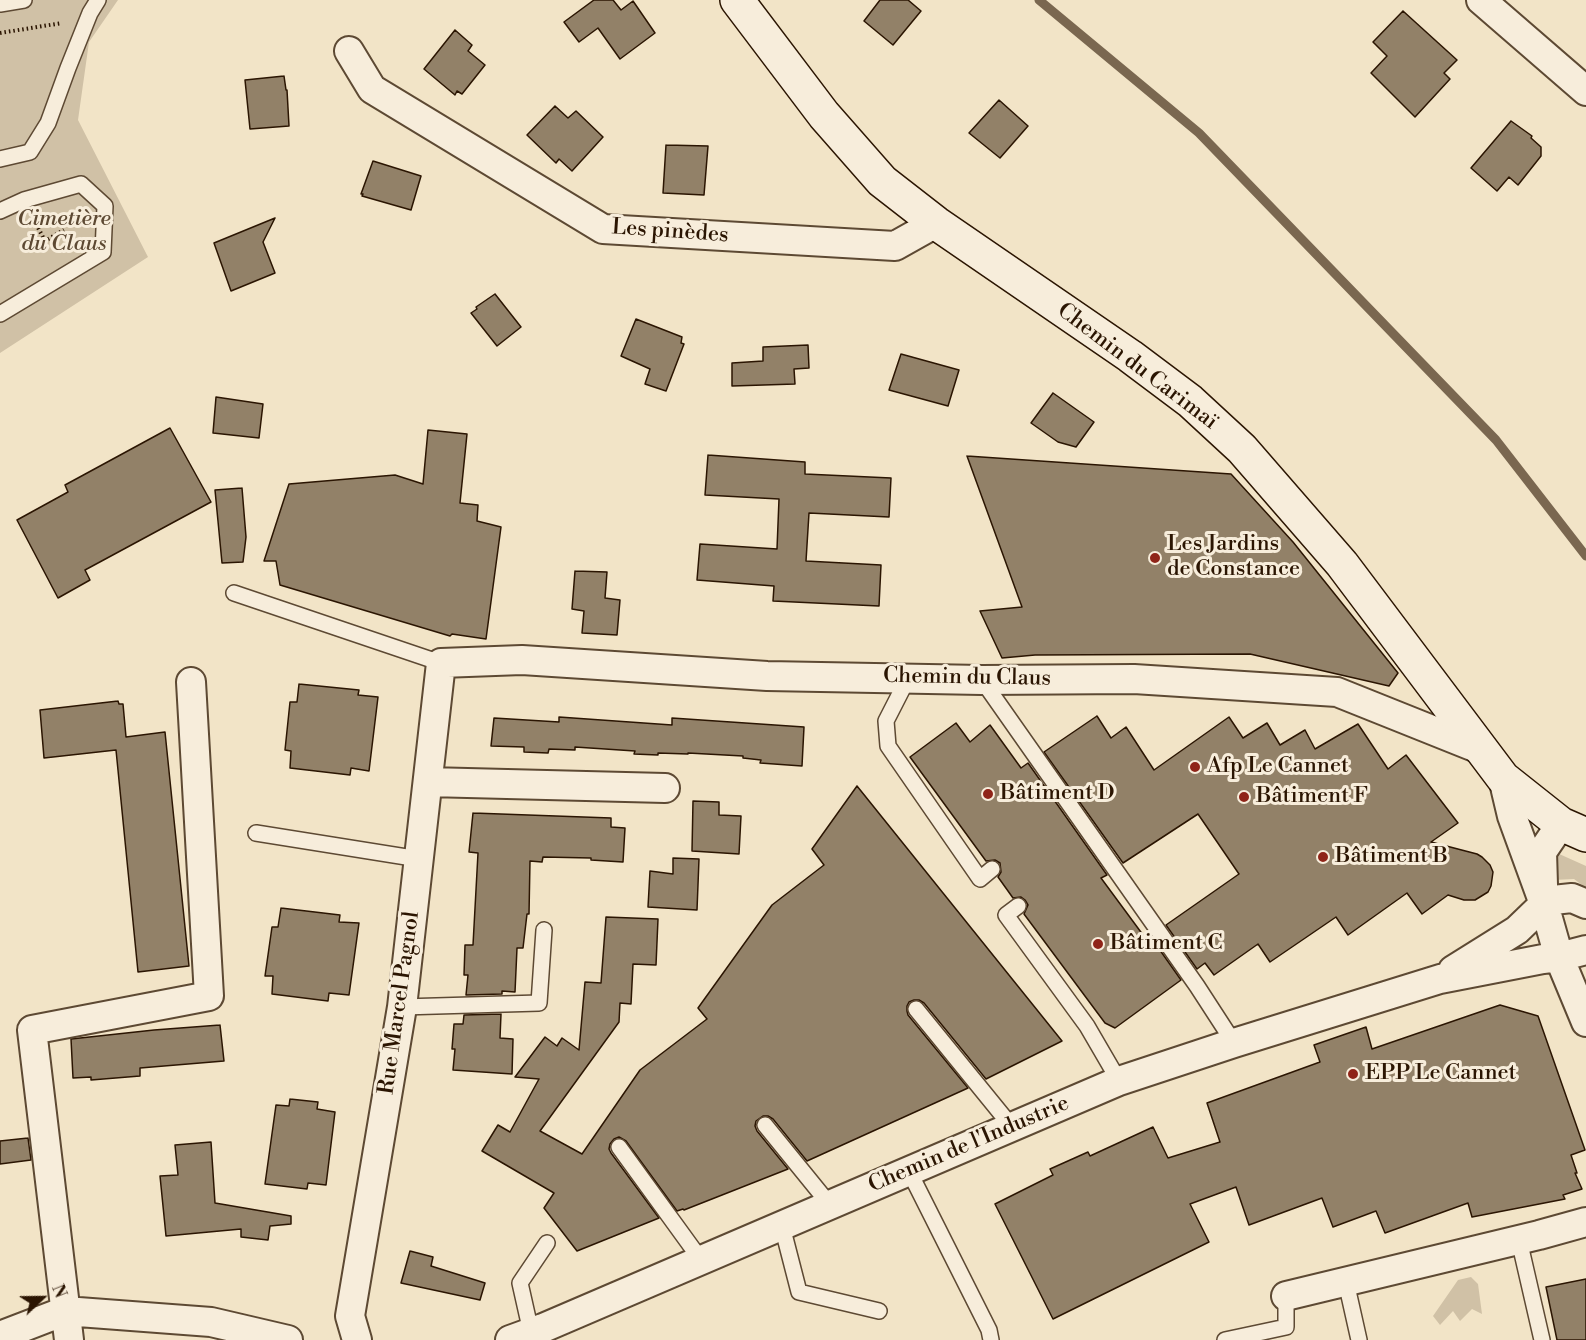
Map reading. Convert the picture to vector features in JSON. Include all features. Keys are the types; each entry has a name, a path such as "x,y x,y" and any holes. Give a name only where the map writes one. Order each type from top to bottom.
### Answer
{"main road":[{"name":"Chemin du Carimaï","path":"737,0 824,115 882,181 936,223 1130,356 1190,401 1242,449 1342,564 1503,778 1573,829"}],"street":[{"path":"1481,0 1586,91"},
{"name":"Les pinèdes","path":"349,51 372,89 603,229 895,246 936,223"},
{"name":"Chemin du Claus","path":"441,663 522,660 767,676 982,680 1134,679 1337,692 1482,750"},
{"name":"Rue Marcel Pagnol","path":"357,1340 350,1316 402,1007 441,663"},
{"path":"70,1332 32,1030 208,996 191,682"},
{"path":"1503,778 1512,816 1544,904 1559,957 1586,1022"},
{"path":"428,782 664,788"},
{"path":"1544,904 1542,852 1573,829"},
{"path":"1440,979 1517,930 1544,904 1553,900 1572,898 1586,904"},
{"path":"1440,979 1586,950"},
{"name":"Chemin de l'Industrie","path":"520,1336 1119,1082 1233,1043 1440,979"},
{"path":"1286,1296 1586,1222"},
{"path":"0,1336 211,1322 288,1340"}],"lane":[{"path":"0,4 24,0"},
{"path":"0,159 30,152 48,123 90,12 98,0"},
{"path":"0,211 24,200 81,184 105,206 104,252 0,314"},
{"path":"234,592 441,663"},
{"path":"908,678 886,721 888,746 980,879 992,869"},
{"path":"982,680 1190,976 1233,1043"},
{"path":"256,833 419,859"},
{"path":"1018,906 1006,915 1087,1026 1119,1082"},
{"path":"402,1007 539,1003 544,930"},
{"path":"916,1009 1012,1127"},
{"path":"765,1125 830,1204"},
{"path":"619,1147 701,1260"},
{"path":"909,1171 989,1330 991,1340"},
{"path":"782,1226 799,1292 879,1311"},
{"path":"1519,1240 1542,1340"},
{"path":"520,1336 520,1283 547,1243"},
{"path":"1346,1282 1359,1340"},
{"path":"1225,1340 1286,1327 1286,1296"}],"path":[{"path":"0,33 87,20"},
{"path":"24,200 45,241 64,230"}],"green space":[{"name":"Cimetière du Claus","path":"0,0 118,0 89,42 78,120 148,257 0,353"},
{"path":"1557,853 1586,866 1586,888 1574,879 1553,880"},
{"path":"1471,1277 1478,1284 1482,1314 1472,1309 1460,1321 1453,1311 1440,1325 1433,1316 1458,1280"}],"building":[{"path":"594,0 613,0 621,10 633,1 655,33 620,59 598,28 579,42 564,22"},
{"path":"880,0 908,0 921,11 893,45 864,21"},
{"path":"1403,11 1457,60 1444,73 1450,79 1415,117 1371,73 1387,56 1373,42"},
{"path":"455,30 472,45 468,51 485,65 462,94 457,91 455,95 424,69"},
{"path":"284,76 289,126 250,129 245,80"},
{"path":"999,100 1028,126 1000,158 969,133"},
{"path":"555,106 568,118 576,111 603,137 572,171 559,159 556,163 527,135"},
{"path":"1511,121 1532,136 1531,138 1541,147 1541,156 1518,185 1509,177 1497,191 1471,168"},
{"path":"666,145 708,146 704,195 663,193"},
{"path":"373,161 421,176 411,210 362,196"},
{"path":"275,218 263,242 275,273 231,291 214,243"},
{"path":"495,294 521,327 497,346 471,313"},
{"path":"636,319 682,337 681,343 684,344 666,391 645,384 650,369 621,356"},
{"path":"808,345 809,368 794,369 795,384 732,386 732,363 763,361 763,347"},
{"path":"901,354 959,370 948,406 889,390"},
{"path":"1053,393 1094,422 1076,447 1058,442 1031,423"},
{"path":"216,397 263,404 259,438 213,433"},
{"path":"170,428 211,502 85,570 90,580 58,598 17,520 68,492 65,485"},
{"path":"428,430 467,434 460,503 478,505 477,521 501,527 486,639 452,634 450,636 280,585 276,561 264,561 289,484 395,475 423,484"},
{"path":"708,455 805,462 805,474 891,478 889,517 809,513 806,561 881,565 879,606 773,601 774,586 697,580 700,544 777,549 779,499 705,495"},
{"name":"Les Jardins de Constance","path":"967,456 1231,474 1293,542 1398,673 1389,686 1250,654 1035,655 1002,658 980,611 1022,607"},
{"path":"242,488 246,537 243,562 222,563 215,490"},
{"path":"575,571 607,572 605,598 620,600 617,635 582,633 584,611 572,609"},
{"path":"299,684 359,690 358,695 378,697 369,771 351,768 350,775 290,768 291,751 285,750 290,702 297,702"},
{"path":"118,701 119,704 123,704 126,737 165,732 189,966 138,972 116,750 44,758 40,710"},
{"path":"1097,716 1111,738 1126,727 1154,770 1229,717 1243,738 1267,723 1280,745 1305,730 1315,749 1358,724 1388,769 1406,755 1458,823 1431,842 1482,857 1493,872 1491,886 1488,892 1475,900 1464,900 1448,895 1422,914 1407,893 1348,935 1336,917 1270,962 1258,944 1214,975 1205,963 1197,969 1166,925 1239,874 1198,814 1123,863 1044,752"},
{"path":"559,717 672,725 672,718 804,727 802,766 760,763 761,760 743,758 743,756 688,753 634,754 635,751 575,747 575,750 549,749 548,753 524,752 524,747 491,746 494,718 559,722"},
{"path":"956,723 970,742 990,725 1021,768 1028,763 1107,875 1101,878 1146,939 1150,936 1181,980 1115,1028 1105,1023 1024,914 1028,905 1025,900 1021,897 1013,898 998,877 1001,872 1000,863 995,860 986,861 910,757"},
{"path":"857,786 1062,1041 986,1079 924,1003 919,1000 909,1002 908,1015 968,1088 807,1161 773,1119 763,1116 756,1121 757,1131 788,1169 684,1210 677,1211 626,1141 619,1137 614,1139 610,1144 611,1153 659,1218 577,1251 544,1208 554,1193 482,1151 498,1125 510,1132 539,1079 515,1077 545,1037 557,1046 562,1038 579,1050 585,982 601,983 606,917 658,919 656,965 633,964 631,1004 620,1003 619,1022 540,1131 582,1154 640,1070 707,1019 698,1008 772,905 824,865 812,849"},
{"path":"693,801 719,802 719,815 741,816 739,854 692,851"},
{"path":"473,813 611,818 611,827 625,828 623,862 591,860 591,858 543,857 542,862 530,861 529,914 527,914 523,948 517,948 515,992 466,995 468,975 464,975 465,945 473,945 478,853 469,852"},
{"path":"673,858 699,859 697,910 648,907 650,871 673,874"},
{"path":"281,908 340,915 339,922 359,923 349,995 329,993 328,1001 272,994 273,976 265,976 272,927 278,927"},
{"path":"1500,1005 1538,1016 1585,1150 1571,1155 1582,1189 1563,1195 1565,1199 1472,1217 1468,1203 1385,1233 1376,1211 1333,1227 1322,1198 1249,1225 1236,1187 1190,1204 1209,1242 1053,1319 995,1204 1053,1175 1050,1169 1088,1152 1090,1156 1153,1127 1168,1158 1220,1142 1207,1103 1320,1062 1314,1045 1366,1027 1372,1049"},
{"path":"501,1014 500,1038 513,1039 512,1074 453,1070 454,1024 463,1024 464,1015"},
{"path":"220,1025 224,1061 140,1068 140,1076 91,1080 91,1077 73,1078 71,1039"},
{"path":"290,1099 318,1102 317,1109 335,1112 326,1185 308,1183 307,1189 265,1184 276,1105 289,1106"},
{"path":"28,1138 31,1160 0,1164 0,1141"},
{"path":"211,1142 215,1203 291,1216 291,1224 270,1226 268,1240 241,1237 241,1229 166,1236 160,1176 178,1175 175,1145"},
{"path":"410,1251 433,1257 431,1266 485,1283 480,1300 401,1283"},
{"path":"1586,1279 1586,1340 1557,1340 1546,1287"}],"waterway":[{"path":"1039,0 1199,133 1496,440 1586,556"}],"place":[{"name":"Les Jardins de Constance","path":"1155,558"},
{"name":"Afp Le Cannet","path":"1195,767"},
{"name":"Bâtiment D","path":"988,794"},
{"name":"Bâtiment F","path":"1244,797"},
{"name":"Bâtiment B","path":"1323,857"},
{"name":"Bâtiment C","path":"1098,944"},
{"name":"EPP Le Cannet","path":"1353,1074"}]}
